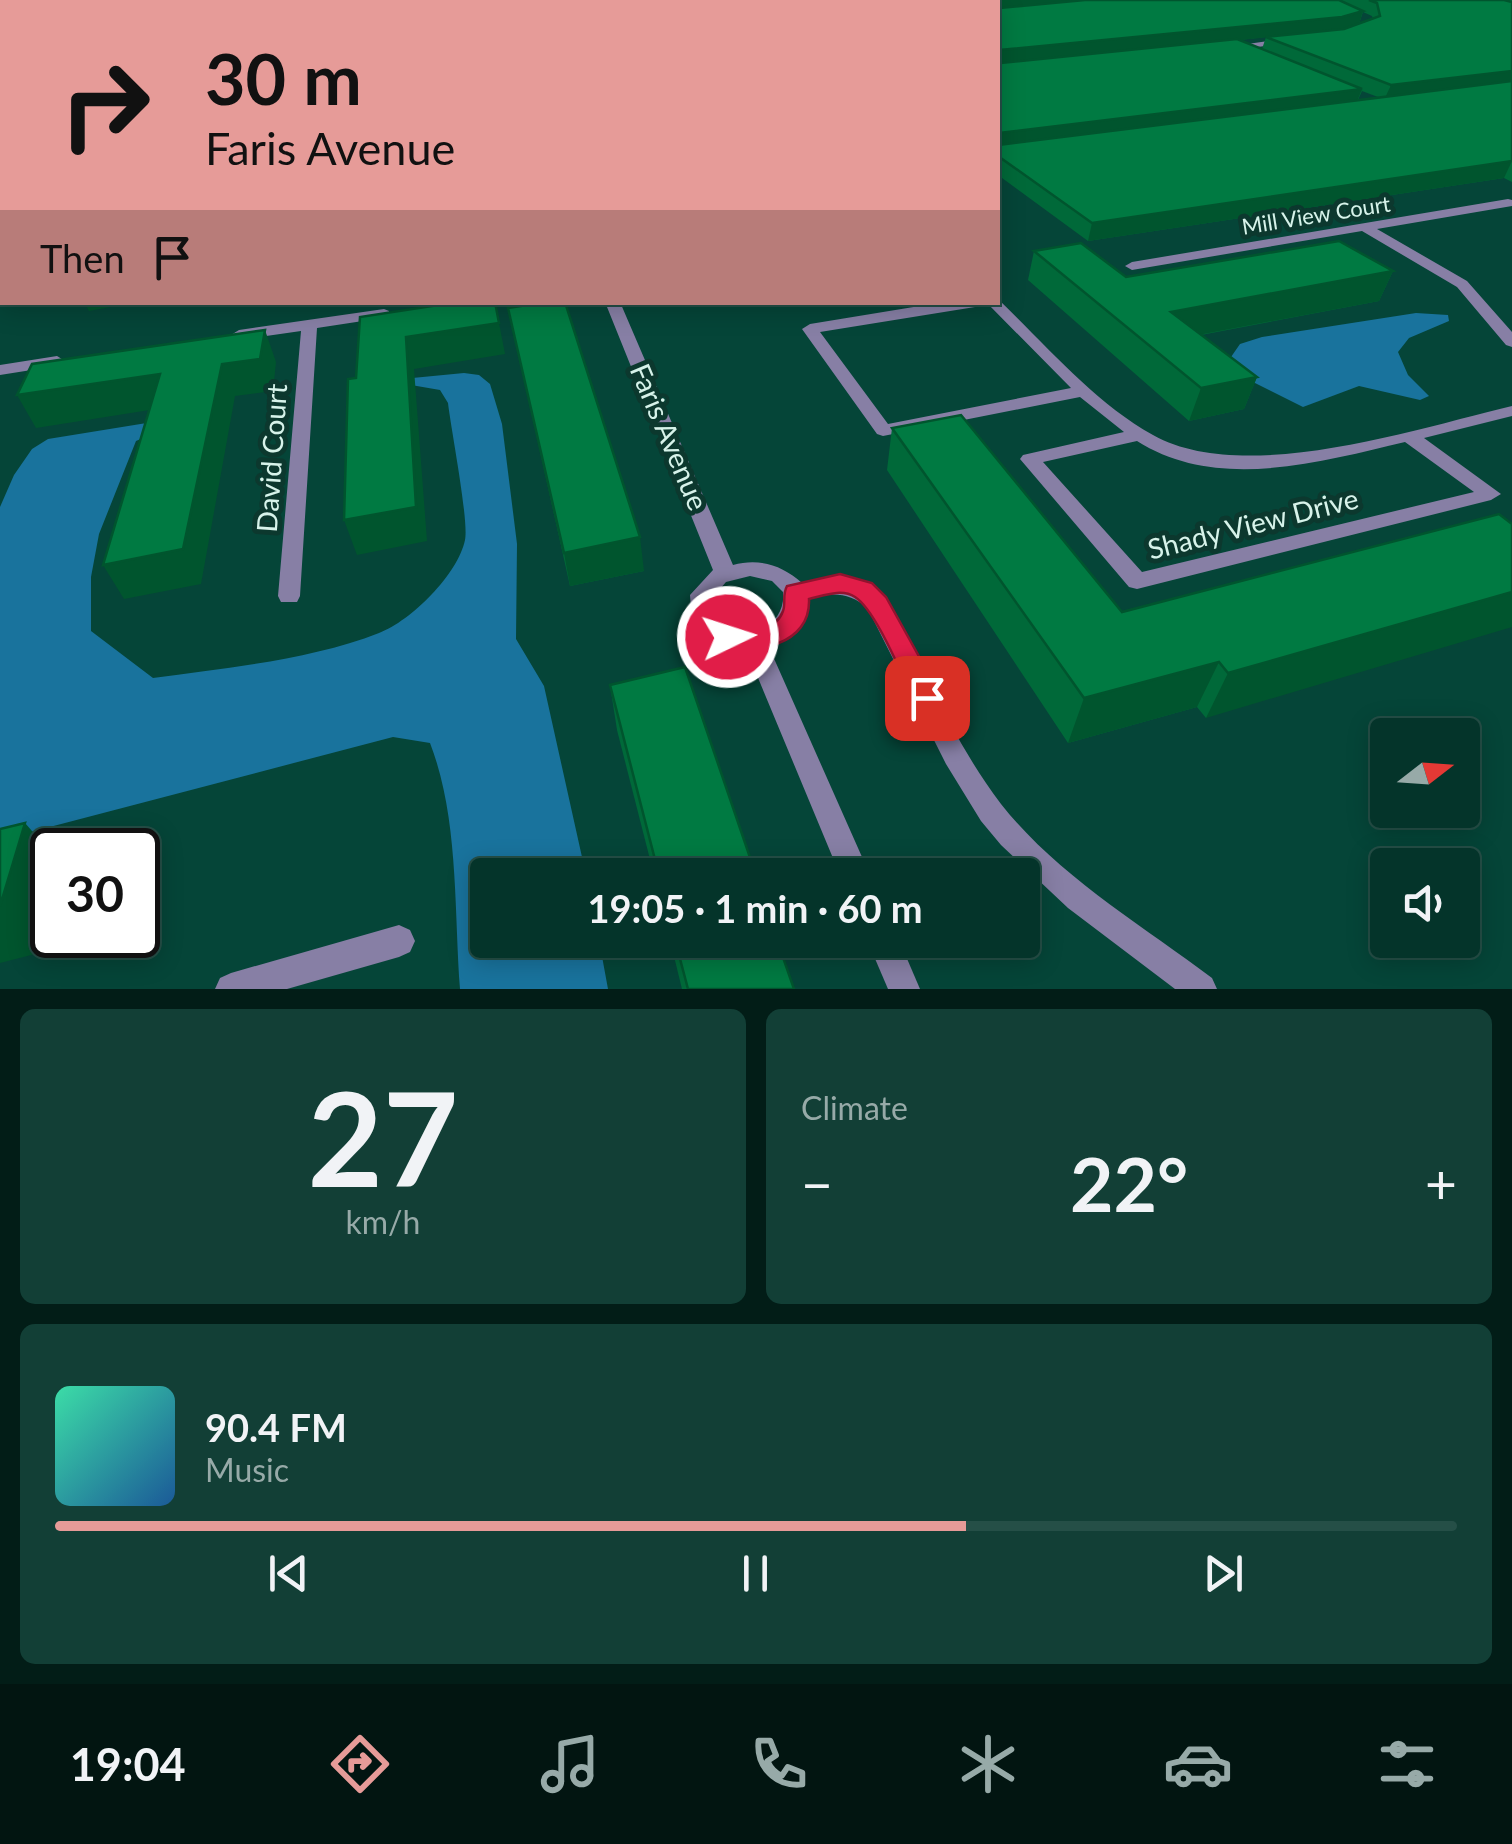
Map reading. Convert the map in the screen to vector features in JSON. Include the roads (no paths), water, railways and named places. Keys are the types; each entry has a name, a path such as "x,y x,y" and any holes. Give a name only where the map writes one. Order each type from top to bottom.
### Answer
{"street":[{"path":"1214,48 1304,39"},
{"path":"1233,46 1267,60"},
{"name":"Mill View Court","path":"1132,266 1508,203"},
{"path":"1364,227 1448,274 1478,300 1512,342"},
{"name":"Faris Avenue","path":"613,305 726,572"},
{"path":"958,305 810,329 883,430 1084,391"},
{"name":"Shady View Drive","path":"996,305 1084,391 1137,435 1190,456 1266,465 1512,411"},
{"path":"212,339 404,311"},
{"name":"David Court","path":"289,596 309,325"},
{"path":"0,370 77,358"},
{"name":"Shady View Drive","path":"1137,435 1030,459 1137,581 1490,494 1408,436"},
{"path":"767,570 788,581 796,592 798,606 788,626 754,640 721,634 702,614 704,590 726,572 767,570"},
{"path":"796,592 840,583 863,590 877,604 977,792 1011,836 1056,879 1201,989"},
{"path":"754,640 848,858"},
{"path":"231,989 399,941"},
{"path":"891,958 904,989"}],"water":[{"path":"1416,313 1448,315 1449,321 1409,338 1398,352 1408,375 1429,396 1420,400 1359,386 1303,407 1247,379 1231,357 1240,344 1262,337"},
{"path":"464,373 479,375 490,384 502,424 517,544 516,639 544,686 582,858 470,858 470,958 602,958 608,989 460,989 451,833 430,743 393,737 46,828 30,828 30,832 0,840 0,507 14,475 32,449 48,439 196,415 136,441 99,534 91,577 91,631 153,678 268,662 325,650 392,627 431,595 461,553 466,530 448,403 440,390 411,385 402,379"}]}
